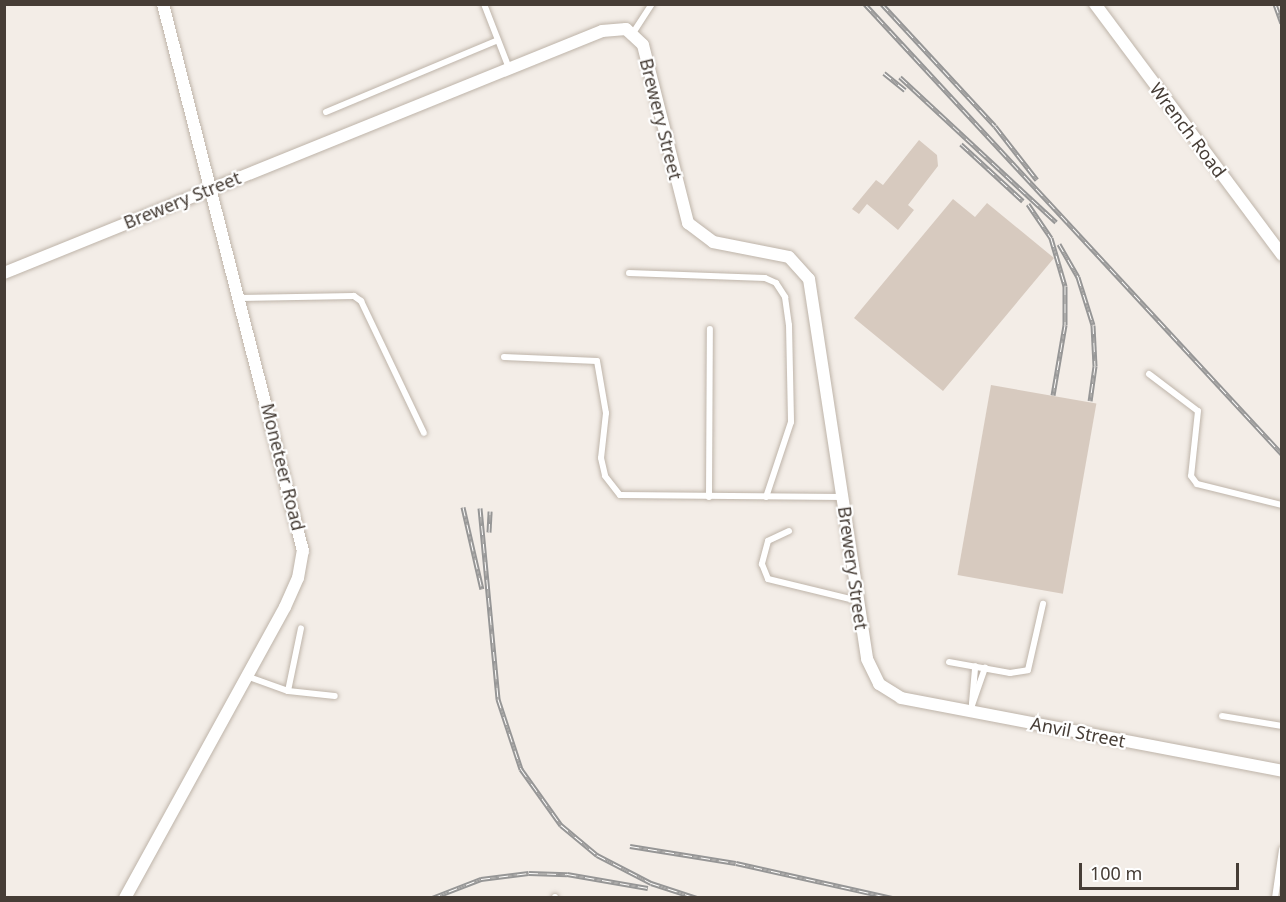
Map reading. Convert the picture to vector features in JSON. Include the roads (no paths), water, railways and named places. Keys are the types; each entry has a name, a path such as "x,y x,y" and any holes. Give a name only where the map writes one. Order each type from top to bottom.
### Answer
{"street":[{"name":"Moneteer Road","path":"125,897 249,677 294,590 303,551 212,188 163,4"},
{"name":"Wrench Road","path":"1095,4 1281,255"},
{"name":"Brewery Street","path":"4,273 602,31 619,28 633,33 643,45 688,223 713,242 789,257 809,279 867,659 879,684"},
{"name":"Anvil Street","path":"879,684 901,698 971,708 1281,771"}],"lane":[{"path":"484,4 509,68"},
{"path":"633,33 652,4"},
{"path":"326,112 498,40"},
{"path":"629,273 765,278 776,283 784,297 789,325 791,422 766,497"},
{"path":"240,298 354,296 361,301 424,433"},
{"path":"709,496 710,329"},
{"path":"504,357 597,362 606,413 601,458 604,476 620,495 843,496"},
{"path":"1149,374 1197,411 1191,476 1197,484 1281,505"},
{"path":"789,531 768,541 762,564 768,579 858,601"},
{"path":"949,662 1020,674 1028,670 1043,604"},
{"path":"288,691 301,628"},
{"path":"971,708 975,666"},
{"path":"971,708 985,668"},
{"path":"249,677 288,691 335,696"},
{"path":"1222,716 1281,726"},
{"path":"1275,897 1281,850"}],"railway":[{"path":"865,4 1282,454"},
{"path":"882,4 995,126 1037,180"},
{"path":"1275,4 1282,23"},
{"path":"884,73 905,90"},
{"path":"900,77 1056,222"},
{"path":"961,144 1023,201"},
{"path":"1028,204 1051,238 1065,286 1065,325 1053,395"},
{"path":"1059,244 1078,277 1093,325 1095,366 1090,401"},
{"path":"463,507 482,589"},
{"path":"480,508 498,699 521,769 561,825 597,855 651,883 697,898"},
{"path":"489,532 490,511"},
{"path":"630,846 736,863 892,898"},
{"path":"432,898 481,879 529,873 567,874 648,888"}]}
